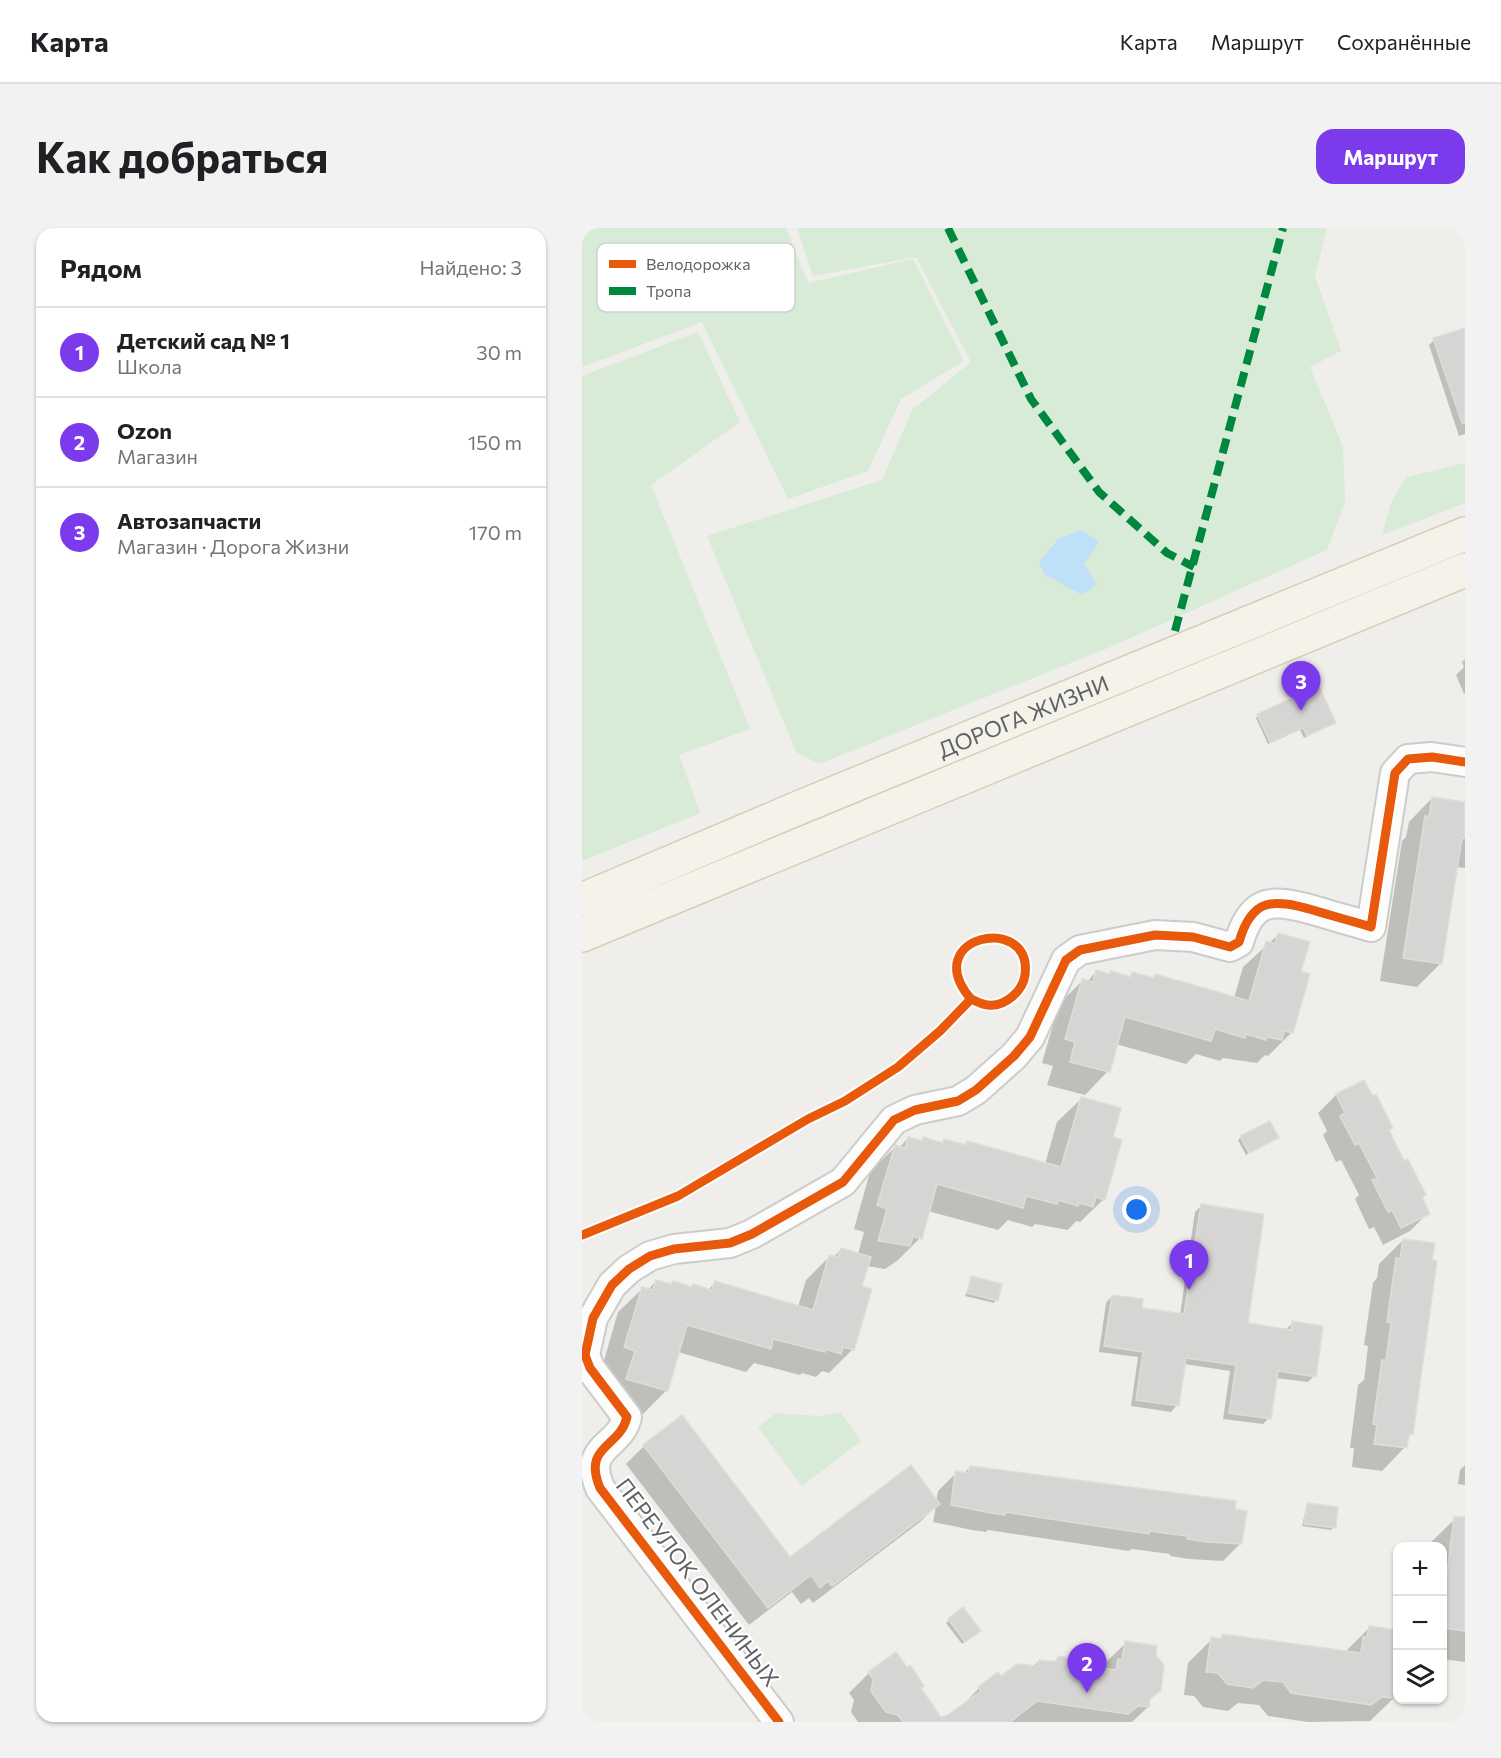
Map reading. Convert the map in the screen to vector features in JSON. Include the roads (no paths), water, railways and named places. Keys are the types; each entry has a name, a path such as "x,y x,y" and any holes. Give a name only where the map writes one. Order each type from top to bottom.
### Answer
{"main road":[{"name":"ДОРОГА ЖИЗНИ","path":"582,900 803,806 1465,534"},
{"name":"ДОРОГА ЖИЗНИ","path":"582,935 1465,570"}],"street":[{"name":"ПЕРЕУЛОК ОЛЕНИНЫХ","path":"779,1722 600,1488 595,1474 595,1463 600,1451 625,1425 627,1417 590,1368 585,1355 586,1341 597,1310 612,1285 629,1269 650,1256 666,1251 730,1243 752,1234 843,1182 894,1120 915,1110 958,1101 976,1090 1014,1056 1030,1037 1066,960 1080,950 1155,935 1193,937 1230,948 1239,942 1245,923 1253,911 1267,903 1283,902 1371,927 1395,773 1408,759 1432,757 1465,762"}],"water":[{"path":"1082,530 1099,542 1084,564 1097,584 1082,595 1044,574 1039,563 1058,539"}],"place":[{"name":"Автозапчасти","path":"1301,711"},
{"name":"Детский сад № 1","path":"1189,1290"},
{"name":"Ozon","path":"1087,1693"}]}
